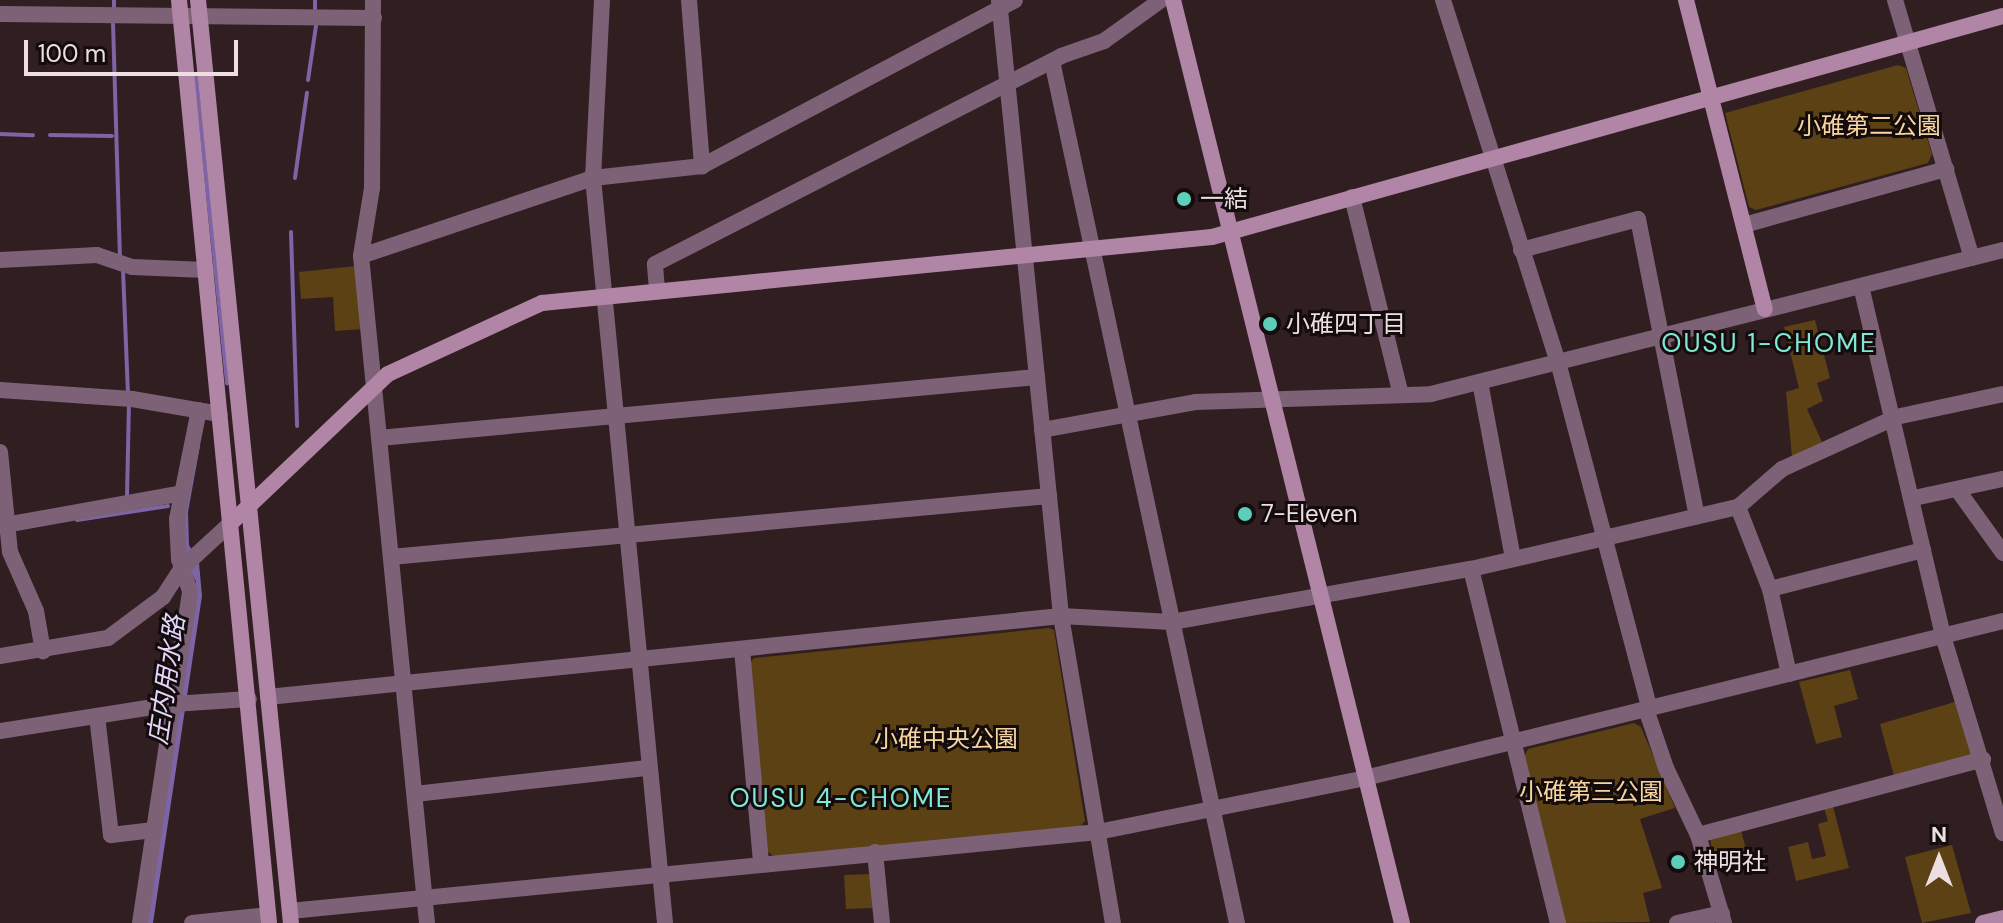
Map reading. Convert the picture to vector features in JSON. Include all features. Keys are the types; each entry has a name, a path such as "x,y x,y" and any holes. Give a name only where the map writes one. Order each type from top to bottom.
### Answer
{"street":[{"path":"373,0 372,188 361,256 427,923"},
{"path":"602,0 593,178 612,417 665,923"},
{"path":"689,0 702,166"},
{"path":"657,289 655,264 1052,61 1104,41 1161,0"},
{"path":"1173,0 1402,923"},
{"path":"1443,0 1558,362 1648,709 1666,768 1698,835 1723,918 1677,923"},
{"path":"1686,0 1765,309"},
{"path":"1895,0 1972,258"},
{"path":"361,256 593,178 702,166 1005,2 1009,85 1061,616 1113,923"},
{"path":"0,14 199,8 374,18"},
{"path":"199,8 291,917 424,899 659,874 1098,832 1365,778 2003,621"},
{"path":"180,9 268,919 192,923"},
{"path":"0,656 108,638 163,597 188,563 374,388 402,366 542,303 657,289 1091,249 1231,232 2003,16"},
{"path":"1052,61 1091,249 1130,413 1237,923"},
{"path":"1744,225 1946,169"},
{"path":"1352,197 1401,395"},
{"path":"1521,250 1638,219 1697,516"},
{"path":"1042,430 1196,402 1401,395 1480,382 2003,250"},
{"path":"0,260 97,255 132,267 206,270"},
{"path":"1861,286 1896,417 1943,636 1983,759 1998,790 2003,833"},
{"path":"379,438 1037,377"},
{"path":"1480,382 1513,558"},
{"path":"0,390 132,399 220,414"},
{"path":"268,697 1061,616 1172,622 1321,597 1471,569 1738,507 1782,469 1896,417 2003,394"},
{"path":"140,923 154,830 179,704 190,591 178,494 199,410"},
{"path":"0,452 3,526 10,552 36,611 43,651"},
{"path":"1914,498 2003,479"},
{"path":"1957,489 2003,553"},
{"path":"3,526 178,494"},
{"path":"391,557 1049,496"},
{"path":"1738,507 1770,589 1789,674"},
{"path":"1770,589 1923,550"},
{"path":"1471,569 1558,923"},
{"path":"742,649 761,864"},
{"path":"0,731 179,704 249,699"},
{"path":"97,716 111,835 154,830"},
{"path":"1698,835 1983,759"},
{"path":"415,794 648,768"},
{"path":"875,852 882,923"},
{"path":"1983,923 2003,918"}],"green space":[{"name":"小碓第二公園","path":"1898,65 1906,68 1932,154 1928,163 1756,210 1749,207 1725,113"},
{"path":"356,266 363,329 335,331 333,297 301,299 299,272"},
{"path":"1815,320 1830,378 1817,383 1823,401 1807,409 1822,442 1792,457 1786,392 1799,388 1784,327"},
{"name":"小碓中央公園","path":"1049,628 1054,630 1085,821 1079,828 773,856 767,851 750,663 754,658"},
{"path":"1850,670 1858,699 1834,706 1842,737 1816,744 1799,682"},
{"path":"1958,701 1971,756 1894,776 1880,724"},
{"name":"小碓第三公園","path":"1634,723 1641,727 1675,808 1640,819 1662,888 1643,893 1650,922 1565,923 1524,757 1528,749"},
{"path":"1833,806 1849,868 1796,881 1788,847 1808,842 1812,859 1826,856 1818,824 1828,821 1824,808"},
{"path":"1741,830 1749,861 1715,870 1710,838"},
{"path":"1952,845 1971,913 1922,923 1905,857"},
{"path":"871,874 873,908 846,909 844,875"}],"shaded area":[{"path":"196,444 200,446 188,512 189,545 199,563 202,596 153,923 147,923 195,597 196,582 183,555 183,509"}],"waterway":[{"path":"114,0 114,7"},
{"path":"315,0 315,9"},
{"path":"113,23 120,257"},
{"path":"308,80 316,26"},
{"name":"庄内用水路","path":"196,77 227,383"},
{"path":"295,178 307,93"},
{"path":"0,134 33,135"},
{"path":"50,135 112,136"},
{"path":"291,232 297,426"},
{"path":"123,270 128,393"},
{"path":"127,497 129,403"},
{"path":"77,520 168,506"}],"place":[{"name":"一結","path":"1184,199"},
{"name":"小碓四丁目","path":"1270,324"},
{"name":"7-Eleven","path":"1245,514"},
{"name":"神明社","path":"1678,862"}],"district":[{"name":"OUSU 1-CHOME","path":"1769,344"},
{"name":"OUSU 4-CHOME","path":"841,799"}]}
